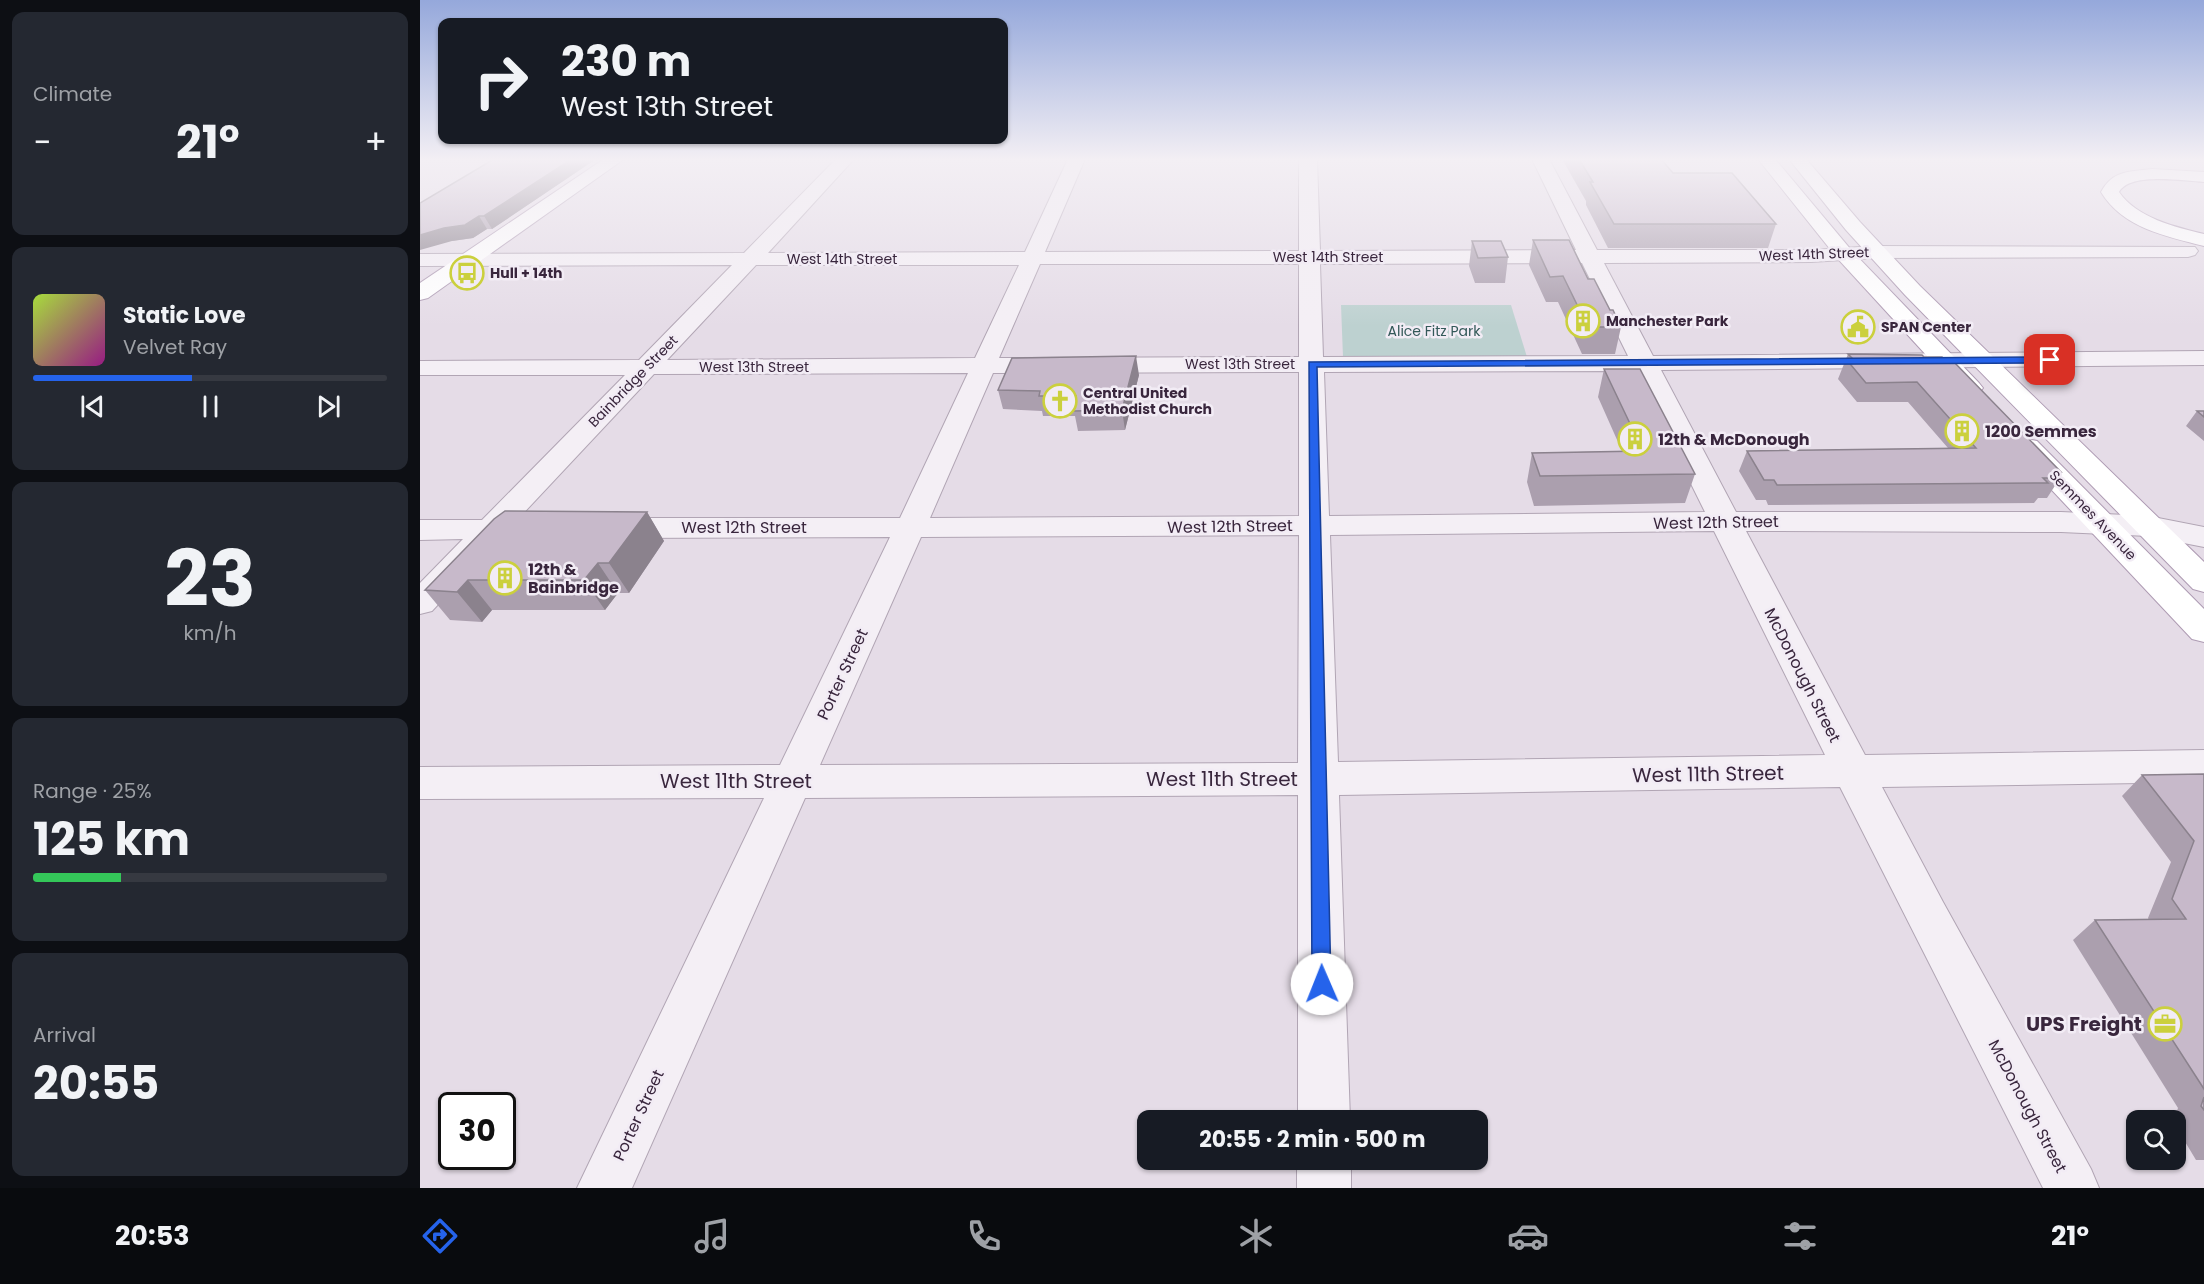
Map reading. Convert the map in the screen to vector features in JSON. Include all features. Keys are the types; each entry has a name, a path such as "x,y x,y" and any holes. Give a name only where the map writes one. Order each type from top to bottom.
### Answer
{"main road":[{"path":"420,293 535,214"},
{"path":"1812,214 1845,255 1990,409"},
{"name":"Semmes Avenue","path":"1841,214 1982,361 2204,581"},
{"path":"2136,214 2155,225"},
{"name":"Semmes Avenue","path":"2013,432 2204,630"}],"street":[{"name":"Bainbridge Street","path":"420,603 793,214"},
{"name":"Porter Street","path":"604,1188 1054,214"},
{"path":"1310,214 1323,1110"},
{"name":"McDonough Street","path":"1568,214 1853,773 2072,1188"},
{"path":"2155,225 2159,233 2199,250"},
{"name":"West 14th Street","path":"420,260 1845,255 1876,252 2199,250"},
{"name":"West 13th Street","path":"420,368 1945,362 2204,358"},
{"name":"West 12th Street","path":"2148,526 2182,518 2204,517"},
{"name":"West 12th Street","path":"420,530 1868,520 2148,526 2204,537"},
{"name":"West 11th Street","path":"420,783 1319,779 1853,773 2204,766"},
{"path":"1324,1170 1324,1188"}],"green space":[{"name":"Alice Fitz Park","path":"1341,305 1511,305 1527,357 1343,357"}],"building":[{"path":"420,214 486,214 479,216 465,225 420,235"},
{"path":"1609,214 1768,214 1776,224 1614,224"},
{"path":"1533,240 1569,240 1588,279 1594,279 1621,327 1588,327 1563,276 1550,277"},
{"path":"1472,241 1501,241 1508,257 1478,258"},
{"path":"1848,354 1922,355 1942,357 1947,361 1953,361 2061,472 2054,472 2060,478 2043,478 2048,483 1777,485 1774,480 1764,480 1747,451 1976,448 1917,382 1866,383 1846,359 1853,359"},
{"path":"1136,356 1122,410 1074,411 1076,396 1039,396 1040,391 998,390 1012,358"},
{"path":"1604,369 1640,369 1695,474 1540,476 1532,453 1643,451"},
{"path":"505,511 647,512 609,563 598,563 584,580 468,580 457,592 425,590 494,519"},
{"path":"2204,774 2204,1089 2095,920 2186,919 2172,899 2194,841 2142,775"}],"place":[{"name":"Hull + 14th","path":"467,273"},
{"name":"Manchester Park","path":"1583,321"},
{"name":"SPAN Center","path":"1858,327"},
{"name":"Central United Methodist Church","path":"1060,401"},
{"name":"1200 Semmes","path":"1962,431"},
{"name":"12th & McDonough","path":"1635,439"},
{"name":"12th & Bainbridge","path":"505,578"},
{"name":"UPS Freight","path":"2165,1024"}],"route":[{"path":"1322,984 1312,364 2050,360"}]}
